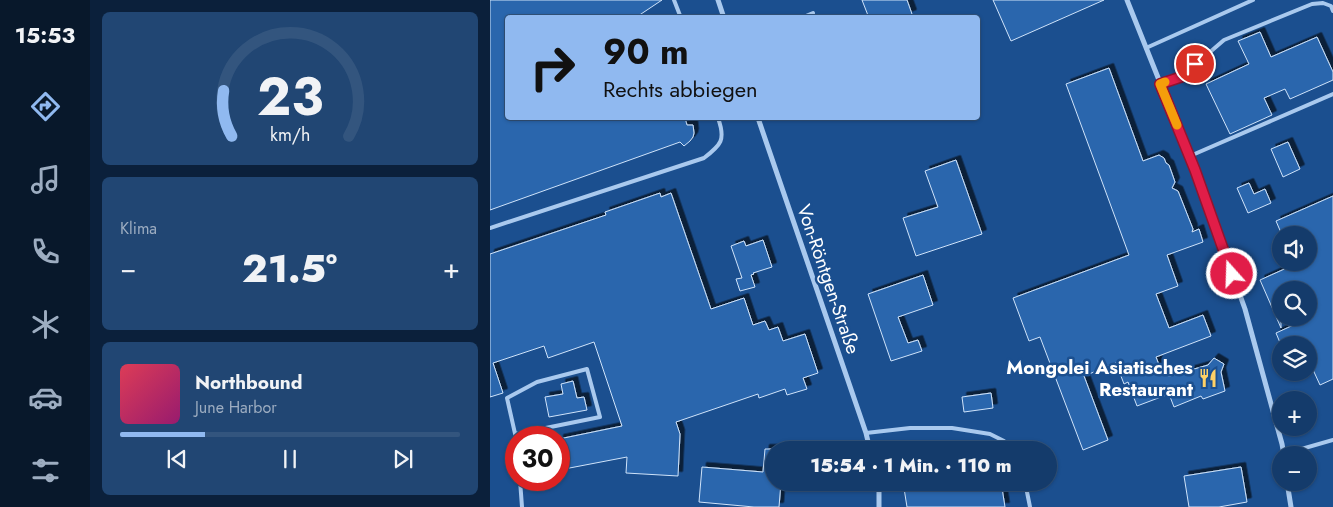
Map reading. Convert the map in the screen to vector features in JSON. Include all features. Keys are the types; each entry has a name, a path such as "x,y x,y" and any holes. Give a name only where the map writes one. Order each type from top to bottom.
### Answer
{"street":[{"path":"718,0 723,15"},
{"path":"1127,0 1190,156 1245,309 1282,446"},
{"name":"Von-Röntgen-Straße","path":"759,120 868,441"},
{"path":"879,491 880,507"},
{"path":"1288,491 1291,507"}],"lane":[{"path":"674,0 679,15"},
{"path":"1146,48 1253,0"},
{"path":"1160,84 1181,77 1224,40 1312,4 1323,3 1331,6 1333,10"},
{"path":"808,15 813,13"},
{"path":"1190,156 1333,94"},
{"path":"490,228 704,158 718,147 723,130 719,120"},
{"path":"587,369 600,417 516,436 507,398 537,382 587,369"},
{"path":"866,433 910,428 952,428 990,434 1004,441"},
{"path":"1312,446 1333,440"},
{"path":"521,491 522,507"},
{"path":"1026,491 1030,507"}],"building":[{"path":"490,0 662,0 640,15 505,15 505,120 686,120 687,125 693,125 694,133 690,141 684,146 680,142 490,210"},
{"path":"862,0 907,0 912,14 909,15 868,15"},
{"path":"993,0 1104,0 1011,41"},
{"path":"1260,32 1271,57 1317,37 1333,72 1333,80 1290,99 1285,89 1264,98 1272,115 1230,134 1206,84 1249,64 1238,41"},
{"path":"1109,68 1143,161 1159,155 1164,158 1169,165 1175,182 1172,188 1178,191 1193,229 1192,232 1199,229 1203,242 1167,255 1178,286 1156,294 1169,328 1203,315 1211,336 1156,357 1161,370 1165,375 1170,376 1208,365 1214,358 1224,364 1221,372 1225,391 1203,399 1201,396 1174,407 1169,394 1137,406 1128,382 1124,384 1116,363 1102,368 1084,376 1108,440 1083,450 1040,337 1029,341 1013,298 1129,255 1066,84"},
{"path":"1288,142 1300,169 1283,177 1271,149"},
{"path":"956,160 982,234 916,256 903,218 938,207 925,171"},
{"path":"1249,183 1254,194 1265,189 1271,203 1248,213 1237,188"},
{"path":"660,193 661,197 671,193 711,309 744,298 753,325 765,321 769,330 778,327 783,341 805,334 818,373 803,378 807,389 787,395 785,389 759,398 758,394 676,422 680,434 678,476 626,473 627,457 570,468 570,437 622,426 594,342 548,358 544,346 493,363 503,393 490,397 490,254 606,215 605,212"},
{"path":"1333,196 1333,379 1320,385 1317,378 1317,336 1277,336 1276,333 1291,326 1317,326 1317,281 1272,281 1272,307 1260,280 1280,271 1317,271 1317,226 1278,226 1276,221"},
{"path":"763,240 772,267 753,273 751,275 755,287 740,291 736,279 742,278 731,246 744,241 746,246"},
{"path":"923,275 933,305 898,317 908,343 918,340 922,351 891,361 868,294"},
{"path":"573,381 577,398 584,397 587,410 549,417 545,397 563,394 561,384"},
{"path":"991,393 993,408 964,412 962,397"},
{"path":"765,449 765,491 780,491 779,507 754,507 699,502 702,467 763,472"},
{"path":"1241,467 1247,502 1219,507 1189,507 1184,476"},
{"path":"904,491 1002,491 1005,507 907,507"}],"slow traffic":[{"path":"1165,82 1160,84 1177,125"}],"place":[{"name":"Mongolei Asiatisches Restaurant","path":"1208,378"}],"route":[{"path":"1195,64 1181,77 1160,84 1195,170 1232,274"}]}
